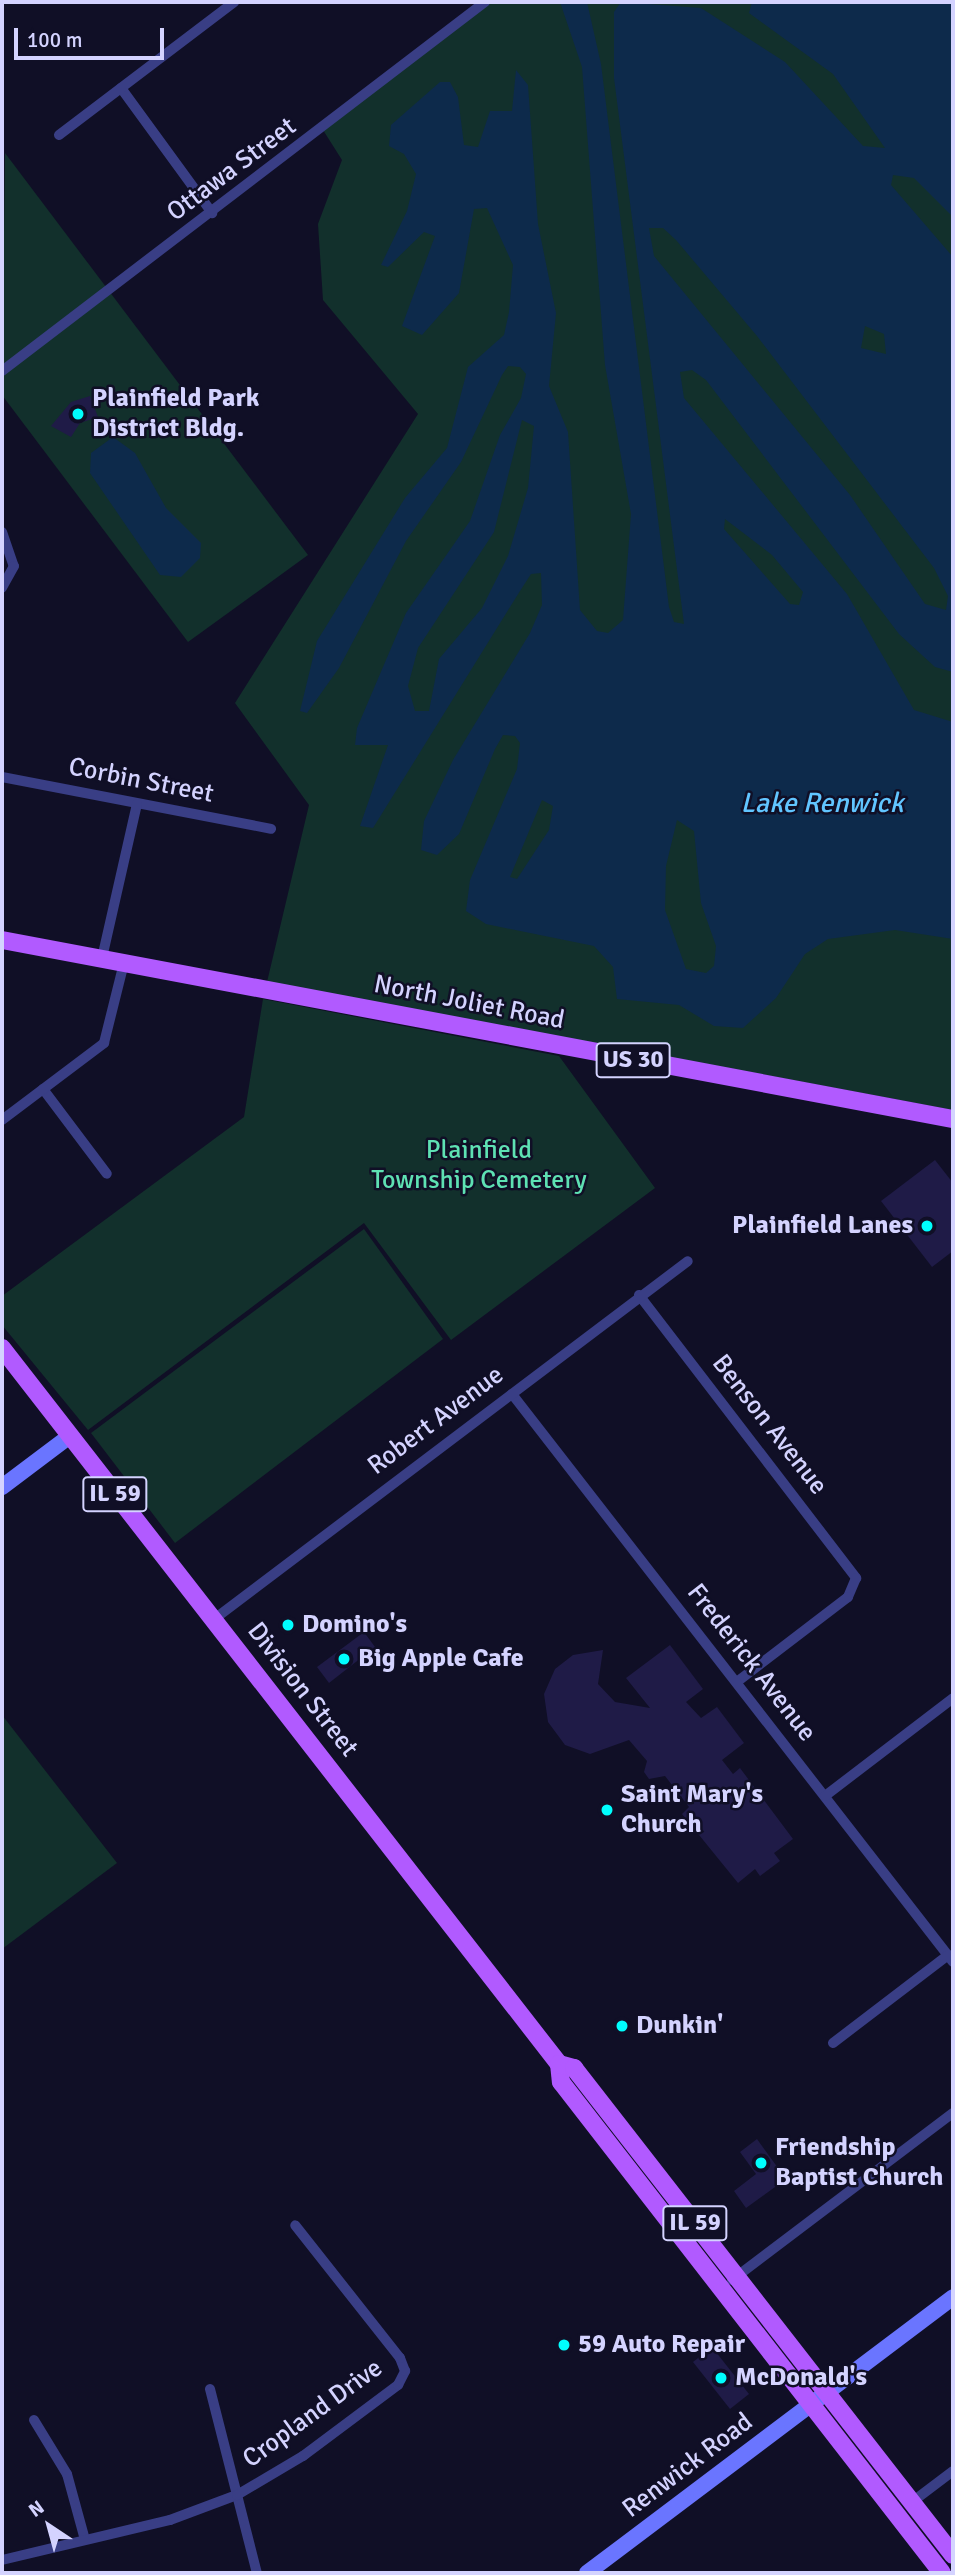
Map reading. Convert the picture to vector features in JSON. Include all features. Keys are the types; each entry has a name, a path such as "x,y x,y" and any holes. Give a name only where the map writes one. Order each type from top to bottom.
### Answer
{"main road":[{"name":"North Joliet Road","path":"2,940 953,1119"},
{"name":"Division Street","path":"2,1348 559,2064 561,2082 810,2404"},
{"name":"Division Street","path":"559,2064 574,2068 826,2391"},
{"name":"IL 59","path":"826,2391 953,2555"},
{"name":"IL 59","path":"810,2404 942,2573"}],"street":[{"path":"60,135 234,2"},
{"name":"Ottawa Street","path":"2,371 485,2"},
{"path":"121,88 212,213"},
{"path":"2,532 13,566 2,588"},
{"name":"Corbin Street","path":"2,777 271,829"},
{"path":"102,958 137,804"},
{"path":"2,1120 104,1044 124,963"},
{"path":"43,1089 107,1174"},
{"name":"Robert Avenue","path":"213,1620 688,1261"},
{"name":"Benson Avenue","path":"639,1296 853,1570 856,1585 737,1682"},
{"name":"Frederick Avenue","path":"512,1394 951,1958"},
{"path":"2,1487 69,1436"},
{"path":"825,1796 953,1698"},
{"path":"833,2043 951,1958"},
{"path":"720,2288 953,2113"},
{"name":"Cropland Drive","path":"2,2560 85,2536 170,2520 237,2495 303,2456 397,2385 405,2371 295,2225"},
{"name":"Renwick Road","path":"586,2573 826,2391 951,2302"},
{"path":"210,2389 257,2573"},
{"path":"34,2420 67,2474 85,2536"},
{"path":"912,2502 953,2471"}],"green space":[{"name":"Lake Renwick","path":"485,2 953,2 953,1110 267,982 309,805 235,703 418,414 323,300 318,224 342,160 323,130"},
{"path":"5,153 308,555 188,642 2,395"},
{"name":"Plainfield Township Cemetery","path":"263,999 559,1056 655,1188 451,1340 364,1223 88,1430 2,1325 2,1296 244,1117"},
{"path":"364,1229 443,1339 175,1543 91,1433"},
{"path":"2,1715 117,1863 2,1949"}],"water":[{"name":"Lake Renwick","path":"560,2 587,2 601,64 669,607 674,622 684,624 614,78 614,12 621,2 701,8 785,62 863,146 885,148 833,74 749,13 752,2 953,2 953,217 914,178 893,175 891,185 953,257 953,672 935,667 899,634 706,380 692,370 680,372 684,398 847,594 914,710 953,722 953,939 895,930 828,939 805,954 776,998 743,1028 714,1026 679,1005 617,999 613,967 594,946 486,924 466,911 470,880 517,769 520,743 515,736 503,735 495,749 459,834 437,855 421,850 424,821 453,760 530,633 542,605 541,573 531,574 373,828 360,826 388,745 355,745 357,728 406,613 470,521 500,435 521,398 526,374 520,367 508,366 502,375 461,462 406,541 339,668 307,713 300,711 317,641 405,498 447,448 468,367 504,335 513,265 487,208 474,209 459,293 422,335 402,326 435,236 424,232 388,267 381,265 407,211 416,174 404,154 389,146 391,125 440,82 450,82 458,97 464,145 478,147 490,111 512,111 516,70 528,85 538,224 556,313 549,386 568,432 580,610 597,631 608,633 623,620 631,514 605,365 582,67","holes":["649,228 663,228 676,240 757,336 934,568 948,596 946,610 925,604 850,495 654,256","865,326 884,334 886,354 861,348","522,420 534,426 528,488 508,556 482,608 439,659 429,711 415,711 408,686 418,648 494,532","725,519 772,555 803,592 799,605 790,604 724,529","542,800 553,806 549,830 517,879 510,877","677,820 694,831 701,903 716,946 714,966 706,973 686,969 665,910 666,866"]},
{"path":"113,437 135,453 166,508 201,543 200,558 181,577 160,575 90,473 91,453"}],"building":[{"name":"Plainfield Park District Bldg.","path":"90,396 98,417 80,423 71,437 51,426 71,402"},
{"name":"Plainfield Lanes","path":"935,1160 953,1183 953,1251 932,1267 881,1201"},
{"name":"Big Apple Cafe","path":"364,1632 375,1647 329,1683 317,1667"},
{"path":"670,1645 703,1689 686,1702 701,1718 717,1707 744,1743 722,1760 733,1774 740,1768 793,1839 774,1853 780,1861 760,1876 755,1869 738,1883 682,1814 689,1807 665,1776 649,1779 644,1772 647,1761 629,1740 590,1754 565,1745 548,1722 544,1694 555,1669 573,1655 603,1650 598,1684 615,1702 650,1708 626,1678"},
{"name":"Friendship Baptist Church","path":"757,2139 786,2179 746,2208 734,2191 756,2174 740,2152"},
{"name":"McDonald's","path":"712,2347 749,2394 730,2409 693,2362"}],"place":[{"name":"Plainfield Park District Bldg.","path":"78,414"},
{"name":"Plainfield Lanes","path":"927,1226"},
{"name":"Domino's","path":"288,1625"},
{"name":"Big Apple Cafe","path":"344,1659"},
{"name":"Saint Mary's Church","path":"607,1810"},
{"name":"Dunkin'","path":"622,2026"},
{"name":"Friendship Baptist Church","path":"761,2163"},
{"name":"59 Auto Repair","path":"564,2345"},
{"name":"McDonald's","path":"721,2378"}]}
